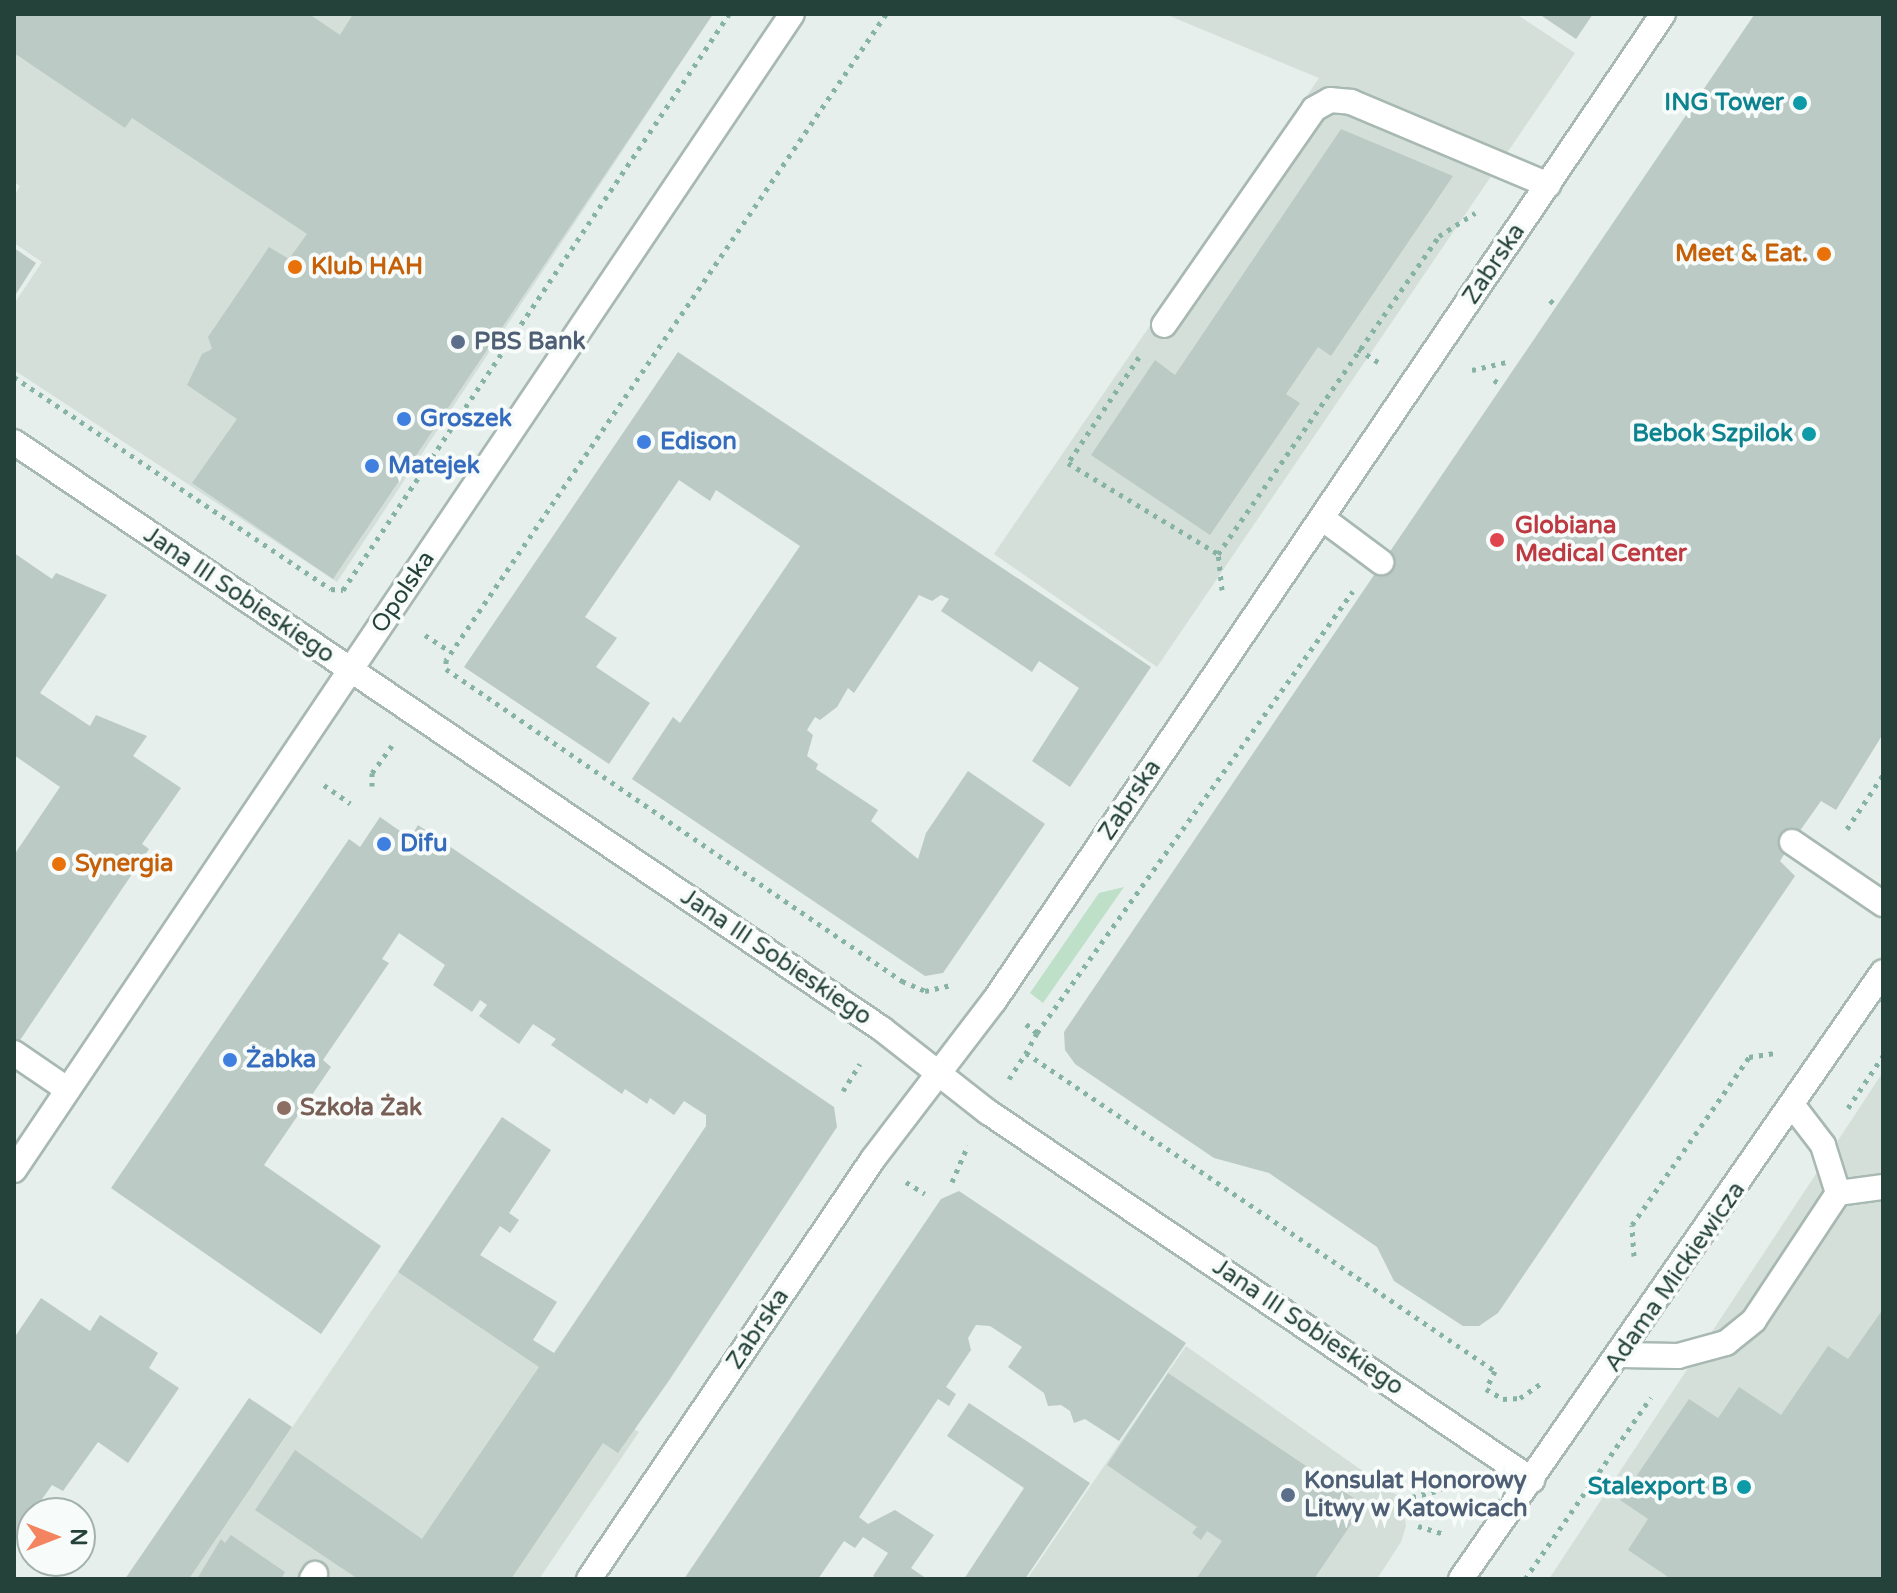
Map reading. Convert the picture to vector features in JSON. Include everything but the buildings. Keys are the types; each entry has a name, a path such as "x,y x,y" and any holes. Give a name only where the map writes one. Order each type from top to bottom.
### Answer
{"street":[{"name":"Opolska","path":"14,1170 792,14"},
{"name":"Zabrska","path":"589,1579 873,1159 994,1001 1663,14"},
{"path":"1164,325 1314,109 1330,100 1351,102 1548,185"},
{"name":"Jana III Sobieskiego","path":"14,442 882,1029 939,1074 1532,1480"},
{"path":"1322,518 1377,560"},
{"path":"1792,842 1883,904"},
{"name":"Adama Mickiewicza","path":"1461,1579 1621,1355 1883,972"},
{"path":"14,1053 68,1090"},
{"path":"1793,1106 1823,1145 1838,1193"},
{"path":"1621,1355 1678,1356 1726,1343 1754,1320 1838,1193 1883,1187"}],"path":[{"path":"14,377 331,589 343,590 729,14"},
{"path":"886,14 446,660 446,669 902,981 925,991 963,979 1037,1033"},
{"path":"1223,600 1218,554 1358,349"},
{"path":"1143,352 1068,463 1218,554"},
{"path":"1494,380 1501,385"},
{"path":"1377,560 1037,1033 1026,1053 1495,1371 1486,1389 1503,1399 1520,1398 1552,1374"},
{"path":"1824,863 1883,775"},
{"path":"1634,1267 1632,1225 1749,1057 1782,1052"}],"shaded area":[{"path":"14,14 713,14 337,582 14,370 14,304 42,262 14,243 14,196 20,186 14,182"},
{"path":"1165,14 1516,14 1575,53 1157,667 994,554 1319,78"},
{"path":"1883,1072 1883,1579 1549,1579 1862,1104"},
{"path":"398,1272 639,1432 539,1579 189,1579"},
{"path":"1186,1346 1401,1498 1406,1526 1401,1542 1377,1579 1027,1579"}],"green space":[{"path":"1124,887 1043,1003 1030,993 1099,893"}],"place":[{"name":"ING Tower","path":"1800,103"},
{"name":"Meet & Eat.","path":"1824,254"},
{"name":"Klub HAH","path":"295,267"},
{"name":"PBS Bank","path":"458,342"},
{"name":"Groszek","path":"404,419"},
{"name":"Bebok Szpilok","path":"1809,434"},
{"name":"Edison","path":"644,442"},
{"name":"Matejek","path":"372,466"},
{"name":"Globiana Medical Center","path":"1497,540"},
{"name":"Difu","path":"384,844"},
{"name":"Synergia","path":"59,864"},
{"name":"Żabka","path":"230,1060"},
{"name":"Szkoła Żak","path":"284,1108"},
{"name":"Stalexport B","path":"1744,1487"},
{"name":"Konsulat Honorowy Litwy w Katowicach","path":"1288,1495"}]}
